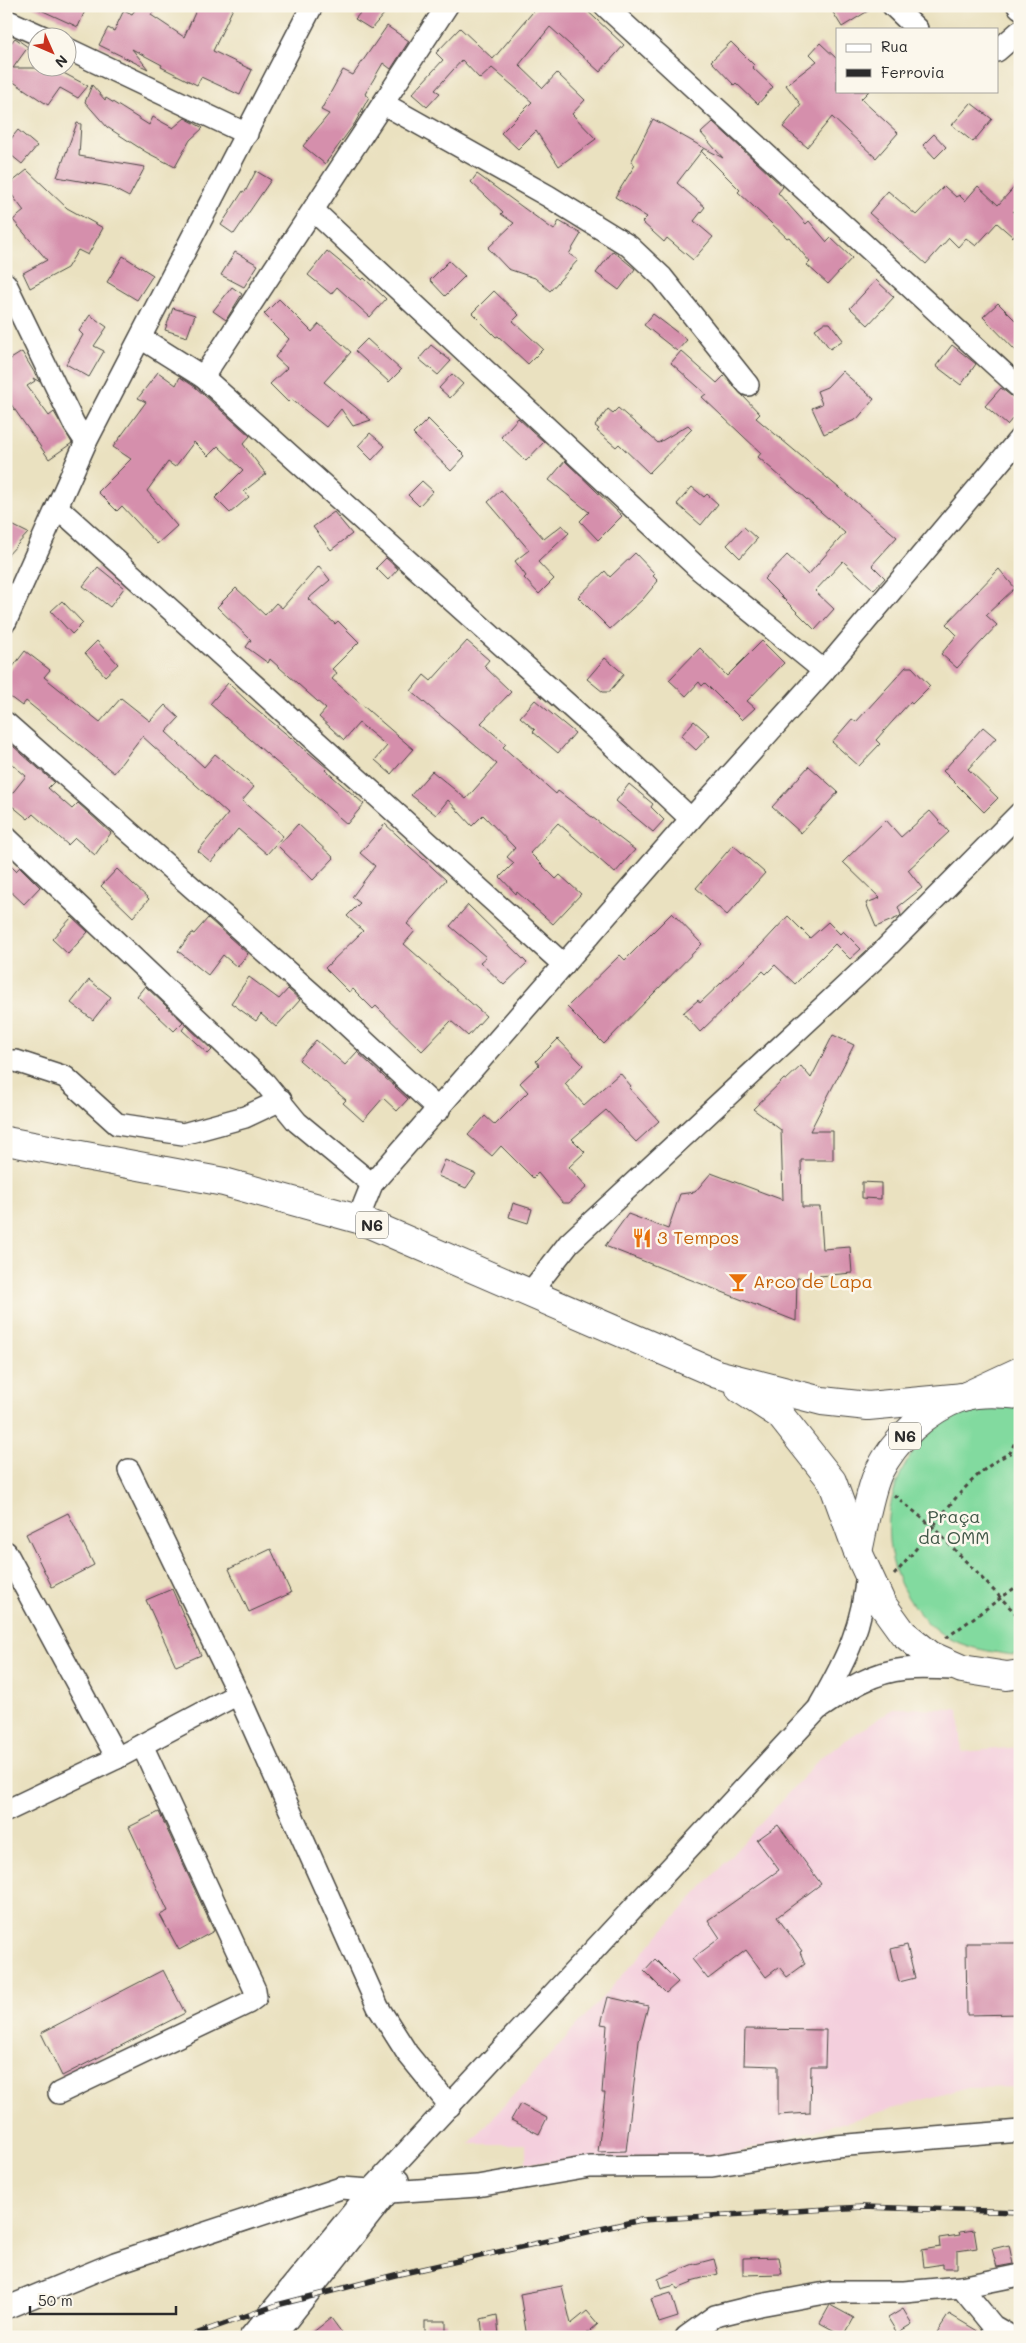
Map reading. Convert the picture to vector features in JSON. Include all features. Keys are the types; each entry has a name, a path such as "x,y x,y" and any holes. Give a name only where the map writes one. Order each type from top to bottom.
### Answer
{"highway":[{"name":"N6","path":"6,1141 224,1182 358,1219 717,1374 822,1401 868,1406 964,1397 1020,1395"},
{"name":"N6","path":"867,1571 877,1475 894,1447 916,1424 938,1409 1020,1371"},
{"name":"N6","path":"717,1374 780,1415 832,1481 882,1604 903,1633 930,1655 962,1669 1007,1676 1020,1674"}],"street":[{"path":"6,621 86,442 312,6"},
{"path":"203,378 447,6"},
{"path":"605,6 1020,388"},
{"path":"893,6 916,28"},
{"path":"6,20 28,30"},
{"path":"998,50 1020,31"},
{"path":"78,54 247,134"},
{"path":"384,104 548,196 629,246 662,276 748,385"},
{"path":"314,211 677,550 824,671"},
{"path":"6,284 74,424 86,442"},
{"path":"141,338 203,378 592,726 691,818"},
{"path":"358,1219 372,1184 439,1110 691,818 824,671 1020,438"},
{"path":"58,507 564,965"},
{"path":"6,724 334,1013 439,1110"},
{"path":"530,1293 570,1244 880,954 1020,813"},
{"path":"6,837 281,1100 297,1122 372,1184"},
{"path":"6,1061 16,1061 65,1077 117,1124 183,1134 245,1117 281,1100"},
{"path":"129,1470 238,1694 378,2007 406,2053 450,2106"},
{"path":"6,1552 117,1758"},
{"path":"250,2337 380,2191 450,2106 817,1710 840,1670 857,1632 864,1604 867,1571"},
{"path":"817,1710 851,1687 873,1676 905,1669 962,1669"},
{"path":"6,1811 117,1758 238,1694"},
{"path":"59,2093 248,2003 256,1996 255,1990 142,1745"},
{"path":"6,2308 115,2263 341,2188 380,2191 477,2186 590,2167 712,2166 836,2146 1020,2131"},
{"path":"274,2337 380,2191"},
{"path":"686,2337 715,2316 760,2305 832,2292 904,2292 961,2287 1020,2274"},
{"path":"961,2287 990,2332 1012,2337"}],"path":[{"path":"867,1571 896,1573 932,1526 990,1463 1010,1453 1020,1431"},
{"path":"877,1475 893,1494 932,1526 1020,1618"},
{"path":"930,1655 948,1636 1002,1599 1020,1584"}],"shaded area":[{"path":"894,1708 959,1709 962,1752 1020,1747 1020,2087 965,2088 733,2154 526,2163 526,2144 469,2144 822,1756"}],"green space":[{"name":"Praça da OMM","path":"997,1403 1020,1403 1020,1654 1013,1655 982,1650 953,1640 935,1629 917,1610 903,1588 894,1565 889,1541 889,1516 894,1492 904,1468 918,1446 933,1431 950,1419 979,1407"}],"building":[{"path":"32,6 87,6 78,27"},
{"path":"138,6 157,6 151,15 184,37 198,6 234,6 213,51 252,70 240,95 201,77 197,85 161,67 162,65 132,49 148,69 99,45 108,28 114,31 124,10 132,14"},
{"path":"366,6 391,6 371,29 355,19"},
{"path":"538,6 582,6 624,45 600,72 550,27 519,65 543,88 557,73 585,100 572,114 596,139 559,166 536,131 518,149 501,133 532,102 492,68 480,79 462,60 435,90 440,93 427,107 412,94 443,60 436,53 460,28 493,59"},
{"path":"829,6 876,6 842,27"},
{"path":"387,26 409,41 391,69 383,63 365,94 369,97 355,123 325,164 303,146 329,114 321,110 343,70 353,75"},
{"path":"15,38 28,47 13,68 28,68 28,78 73,78 88,86 78,98 60,88 48,105 6,77 6,49"},
{"path":"731,42 754,65 752,67 773,87 758,104 736,83 734,85 711,61"},
{"path":"820,43 836,58 836,92 868,92 861,99 898,133 876,158 832,117 807,147 783,127 801,105 786,85 817,61 810,54"},
{"path":"92,85 105,100 106,98 149,125 153,117 173,128 185,118 203,128 190,140 175,167 146,152 107,127 85,102"},
{"path":"971,103 992,119 973,142 952,125"},
{"path":"653,119 704,148 677,183 705,207 694,221 713,237 693,260 667,238 664,242 642,222 647,217 615,197 635,165 631,162"},
{"path":"713,122 783,187 778,193 806,224 809,221 827,242 831,238 852,258 828,284 807,265 810,262 789,237 787,238 738,192 740,190 701,151 704,148 723,158 701,133"},
{"path":"77,123 81,124 79,156 145,167 129,197 108,186 57,177"},
{"path":"18,130 37,146 22,164 6,151 6,145"},
{"path":"934,134 946,147 935,158 923,145"},
{"path":"27,170 67,208 103,228 88,255 78,250 67,268 30,288 23,273 47,260 13,220 24,211 6,187"},
{"path":"256,171 271,180 234,234 221,225 243,191 245,192"},
{"path":"477,174 554,230 559,221 581,234 569,254 578,260 550,291 535,278 508,269 488,248 514,223 501,214 503,212 471,182"},
{"path":"1020,181 1020,205 1013,212 1020,218 1020,229 1013,237 997,223 976,246 966,238 958,247 949,238 926,264 869,213 888,191 916,215 944,186 956,197 959,195 965,201 978,186 998,205"},
{"path":"327,251 362,280 364,278 386,299 370,317 337,287 331,294 308,275"},
{"path":"613,251 635,269 619,290 596,273"},
{"path":"235,252 258,265 244,287 221,275"},
{"path":"123,256 153,275 137,300 107,282"},
{"path":"449,261 465,276 445,296 430,280"},
{"path":"876,280 894,297 868,325 850,308"},
{"path":"232,287 242,294 226,320 213,311"},
{"path":"494,291 519,315 513,321 543,349 528,364 498,336 496,337 472,313"},
{"path":"279,299 312,332 319,324 351,352 324,382 371,420 353,426 341,409 326,427 291,399 288,402 270,384 287,368 275,357 289,339 264,314"},
{"path":"998,303 1020,325 1020,355 983,317"},
{"path":"173,308 195,315 187,337 165,330"},
{"path":"653,314 687,340 677,351 644,325"},
{"path":"90,315 107,327 94,346 104,351 89,377 66,364 83,335 79,331"},
{"path":"824,323 830,323 843,340 830,349 815,329"},
{"path":"367,339 401,370 389,382 355,351"},
{"path":"431,345 451,361 438,375 419,359"},
{"path":"952,345 976,364 961,385 936,366"},
{"path":"681,351 717,383 724,376 760,414 756,418 897,537 872,565 885,578 874,590 843,561 815,591 834,609 815,630 764,579 787,555 808,575 845,533 758,457 761,453 702,397 706,394 671,363"},
{"path":"22,352 40,382 33,378 35,381 27,386 49,416 54,412 72,443 49,459 6,397 6,362"},
{"path":"842,371 874,399 857,419 824,434 812,408 822,404 817,391 827,387"},
{"path":"158,372 176,385 180,377 195,387 250,436 243,444 266,474 244,491 249,497 230,513 215,498 243,470 218,446 208,456 194,442 175,467 168,462 147,491 177,526 157,544 122,506 117,511 98,492 131,459 113,447 146,402 138,398"},
{"path":"452,374 463,384 450,398 439,388"},
{"path":"1001,388 1020,403 1020,410 1007,425 985,406"},
{"path":"618,408 658,443 688,425 692,429 649,473 619,444 616,447 597,431 599,429 595,426 608,409 613,413"},
{"path":"518,418 544,442 526,461 501,437"},
{"path":"428,419 465,456 451,471 413,434"},
{"path":"370,433 385,446 372,460 358,446"},
{"path":"565,461 622,516 598,540 580,521 589,512 549,480"},
{"path":"422,481 433,491 419,506 408,495"},
{"path":"692,487 704,497 707,494 718,504 701,525 677,504"},
{"path":"501,490 544,539 562,525 569,533 538,562 554,579 539,594 524,578 526,576 515,561 529,550 488,502"},
{"path":"334,512 352,534 331,550 313,527"},
{"path":"6,522 28,533 6,557"},
{"path":"744,527 757,539 740,558 727,545"},
{"path":"635,553 655,574 653,576 658,581 643,599 610,629 578,597 605,571 610,577"},
{"path":"386,558 398,569 388,580 376,568"},
{"path":"319,566 330,580 308,599 335,624 338,621 359,642 332,669 337,673 332,679 413,749 391,774 375,760 387,746 359,723 344,740 319,717 326,709 270,659 268,663 246,647 251,640 217,607 236,588 265,615 276,603 282,608"},
{"path":"98,567 124,588 110,607 83,586"},
{"path":"999,569 1015,588 986,615 997,625 957,668 941,654 957,635 946,624"},
{"path":"62,601 83,623 72,634 51,611"},
{"path":"97,641 118,664 105,676 85,653"},
{"path":"467,641 489,660 484,666 511,692 481,723 506,744 503,747 556,794 558,791 635,850 615,873 558,823 530,853 556,879 560,875 581,894 553,924 517,892 516,894 500,877 514,863 507,857 515,848 483,815 472,826 448,800 436,815 411,795 432,771 466,799 497,764 411,691 424,675 431,681"},
{"path":"762,641 784,663 747,701 755,708 742,720 705,683 702,686 699,682 686,696 669,680 700,648 727,676"},
{"path":"25,651 50,670 44,677 100,722 121,698 150,721 165,705 179,718 166,732 204,767 215,754 254,787 242,801 283,836 267,854 238,829 211,862 198,851 228,814 142,736 114,773 26,701 22,706 6,694 6,676"},
{"path":"605,658 624,674 609,692 603,692 587,679"},
{"path":"906,667 912,667 930,686 912,704 910,702 876,740 880,744 859,766 832,742 852,719 856,722"},
{"path":"228,683 327,768 325,770 364,804 347,824 210,704"},
{"path":"535,700 575,733 558,753 533,732 535,730 520,717"},
{"path":"694,721 710,735 696,750 681,736"},
{"path":"983,727 996,738 968,769 998,798 984,812 943,771"},
{"path":"6,740 54,782 48,788 72,809 78,803 111,833 95,855 75,838 68,845 33,814 28,819 6,801 26,776 6,759"},
{"path":"809,766 838,792 801,833 772,807"},
{"path":"629,784 653,804 651,807 664,820 653,832 616,801"},
{"path":"930,811 949,832 908,870 922,888 898,907 901,915 899,917 876,927 866,903 880,898 843,862 886,820 901,837"},
{"path":"298,824 334,858 313,880 278,846"},
{"path":"385,824 446,880 407,924 415,931 404,944 486,1016 468,1036 451,1021 422,1051 376,1006 373,1009 353,989 349,992 325,968 363,931 347,916 360,903 352,897 375,866 360,853"},
{"path":"733,845 765,873 727,915 696,888"},
{"path":"6,861 16,871 20,867 40,887 24,904 6,887"},
{"path":"117,869 149,899 133,917 101,886"},
{"path":"468,905 527,963 504,985 480,962 486,957 450,926"},
{"path":"672,913 702,944 604,1044 567,1007 620,955 625,960"},
{"path":"788,916 810,938 828,922 840,934 843,931 861,949 850,959 835,944 795,984 775,965 766,974 763,971 700,1032 683,1013 698,1000 700,1003 761,945"},
{"path":"72,917 88,932 68,954 52,939"},
{"path":"208,918 248,954 237,967 223,955 208,975 178,951 192,933 194,934"},
{"path":"249,977 279,999 288,989 300,1000 276,1027 261,1014 256,1021 231,1003"},
{"path":"89,980 111,997 93,1020 71,1003"},
{"path":"145,986 183,1022 174,1031 137,996"},
{"path":"186,1025 212,1050 208,1054 182,1030"},
{"path":"833,1035 854,1045 810,1131 833,1131 833,1160 801,1160 802,1207 820,1207 823,1249 850,1247 852,1273 797,1278 796,1321 605,1246 628,1214 668,1229 680,1194 695,1192 711,1173 783,1200 781,1130 753,1109 784,1079 786,1080 801,1066 811,1078"},
{"path":"558,1039 583,1065 565,1084 584,1105 620,1073 631,1086 629,1088 659,1121 636,1142 606,1110 572,1139 585,1152 569,1167 587,1187 569,1203 563,1203 538,1173 533,1178 501,1146 492,1156 468,1135 485,1116 495,1125 528,1092 520,1083 539,1065 536,1061"},
{"path":"316,1040 345,1065 357,1052 408,1099 397,1111 383,1098 363,1121 343,1103 346,1100 299,1060"},
{"path":"445,1160 476,1174 466,1188 438,1176"},
{"path":"862,1182 881,1183 881,1199 862,1198"},
{"path":"513,1203 532,1209 528,1223 509,1217"},
{"path":"68,1513 94,1565 52,1587 26,1534"},
{"path":"271,1549 291,1593 249,1612 229,1569"},
{"path":"172,1589 201,1655 176,1666 146,1600"},
{"path":"159,1812 214,1931 179,1950 160,1915 168,1911 129,1827"},
{"path":"778,1825 821,1884 777,1917 802,1951 800,1952 805,1964 787,1977 779,1967 766,1977 746,1950 708,1979 692,1959 720,1938 708,1920 779,1870 757,1840"},
{"path":"966,1943 1020,1943 1020,2014 967,2015"},
{"path":"907,1945 915,1978 899,1982 891,1949"},
{"path":"655,1959 678,1982 666,1993 644,1971"},
{"path":"163,1970 185,2013 62,2076 41,2033"},
{"path":"608,1997 648,2006 639,2041 626,2151 598,2152 605,2093 602,2093 607,2025 601,2024"},
{"path":"745,2029 826,2030 825,2066 811,2066 810,2113 778,2115 778,2066 744,2065"},
{"path":"520,2104 547,2118 539,2134 511,2120"},
{"path":"974,2230 977,2248 957,2251 957,2268 943,2268 943,2264 924,2267 922,2250 940,2247 939,2238 960,2235 959,2232"},
{"path":"1009,2245 1013,2264 997,2267 992,2249"},
{"path":"779,2257 782,2274 743,2275 743,2258"},
{"path":"714,2259 718,2274 691,2281 692,2283 677,2289 675,2285 661,2289 658,2279 691,2265"},
{"path":"562,2286 571,2324 587,2311 598,2324 583,2337 527,2337 520,2294"},
{"path":"671,2293 678,2317 659,2323 651,2299"},
{"path":"830,2305 854,2318 844,2336 820,2323"},
{"path":"903,2309 912,2324 897,2333 888,2318"},
{"path":"949,2314 986,2336 987,2337 934,2337"},
{"path":"497,2315 499,2335 483,2337 481,2319"},
{"path":"331,2318 345,2337 307,2337"},
{"path":"425,2321 446,2321 446,2337 425,2337"}],"railway":[{"path":"187,2337 277,2305 395,2275 641,2220 863,2207 1020,2212"}],"place":[{"name":"3 Tempos","path":"642,1238"},
{"name":"Arco de Lapa","path":"738,1282"}]}
